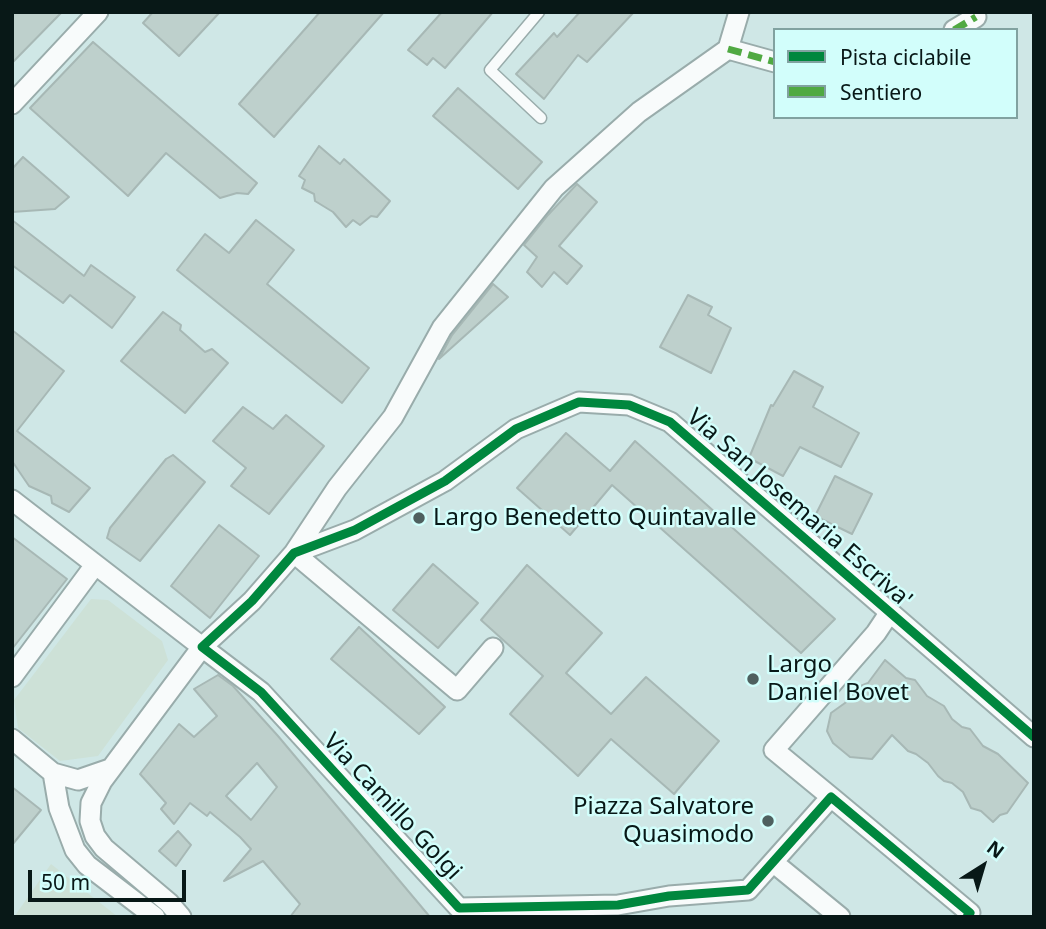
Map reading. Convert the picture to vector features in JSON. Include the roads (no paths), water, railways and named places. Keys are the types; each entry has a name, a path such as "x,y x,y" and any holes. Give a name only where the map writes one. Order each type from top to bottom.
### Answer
{"street":[{"path":"12,104 98,12"},
{"path":"493,648 457,690 293,553 337,488 393,417 442,327 554,188 639,112 728,49 739,12"},
{"path":"957,28 976,17"},
{"path":"728,49 773,61"},
{"name":"Via San Josemaria Escriva'","path":"181,917 169,903 104,848 90,821 91,803 110,769 202,647 252,601 293,553 355,530 445,481 516,429 579,402 629,405 670,422 1034,737"},
{"name":"Via Camillo Golgi","path":"12,500 261,692 459,913 618,905 669,896 748,890 831,797"},
{"path":"12,677 96,565"},
{"path":"890,612 876,633 774,750 970,913 967,917"},
{"path":"12,739 53,773 78,780 110,769"},
{"path":"53,773 66,833 75,850 88,865 155,917"},
{"path":"774,863 840,917"}],"lane":[{"path":"539,12 490,70 541,118"}],"place":[{"name":"Largo Benedetto Quintavalle","path":"419,518"},
{"name":"Largo Daniel Bovet","path":"753,679"},
{"name":"Piazza Salvatore Quasimodo","path":"768,821"}]}
